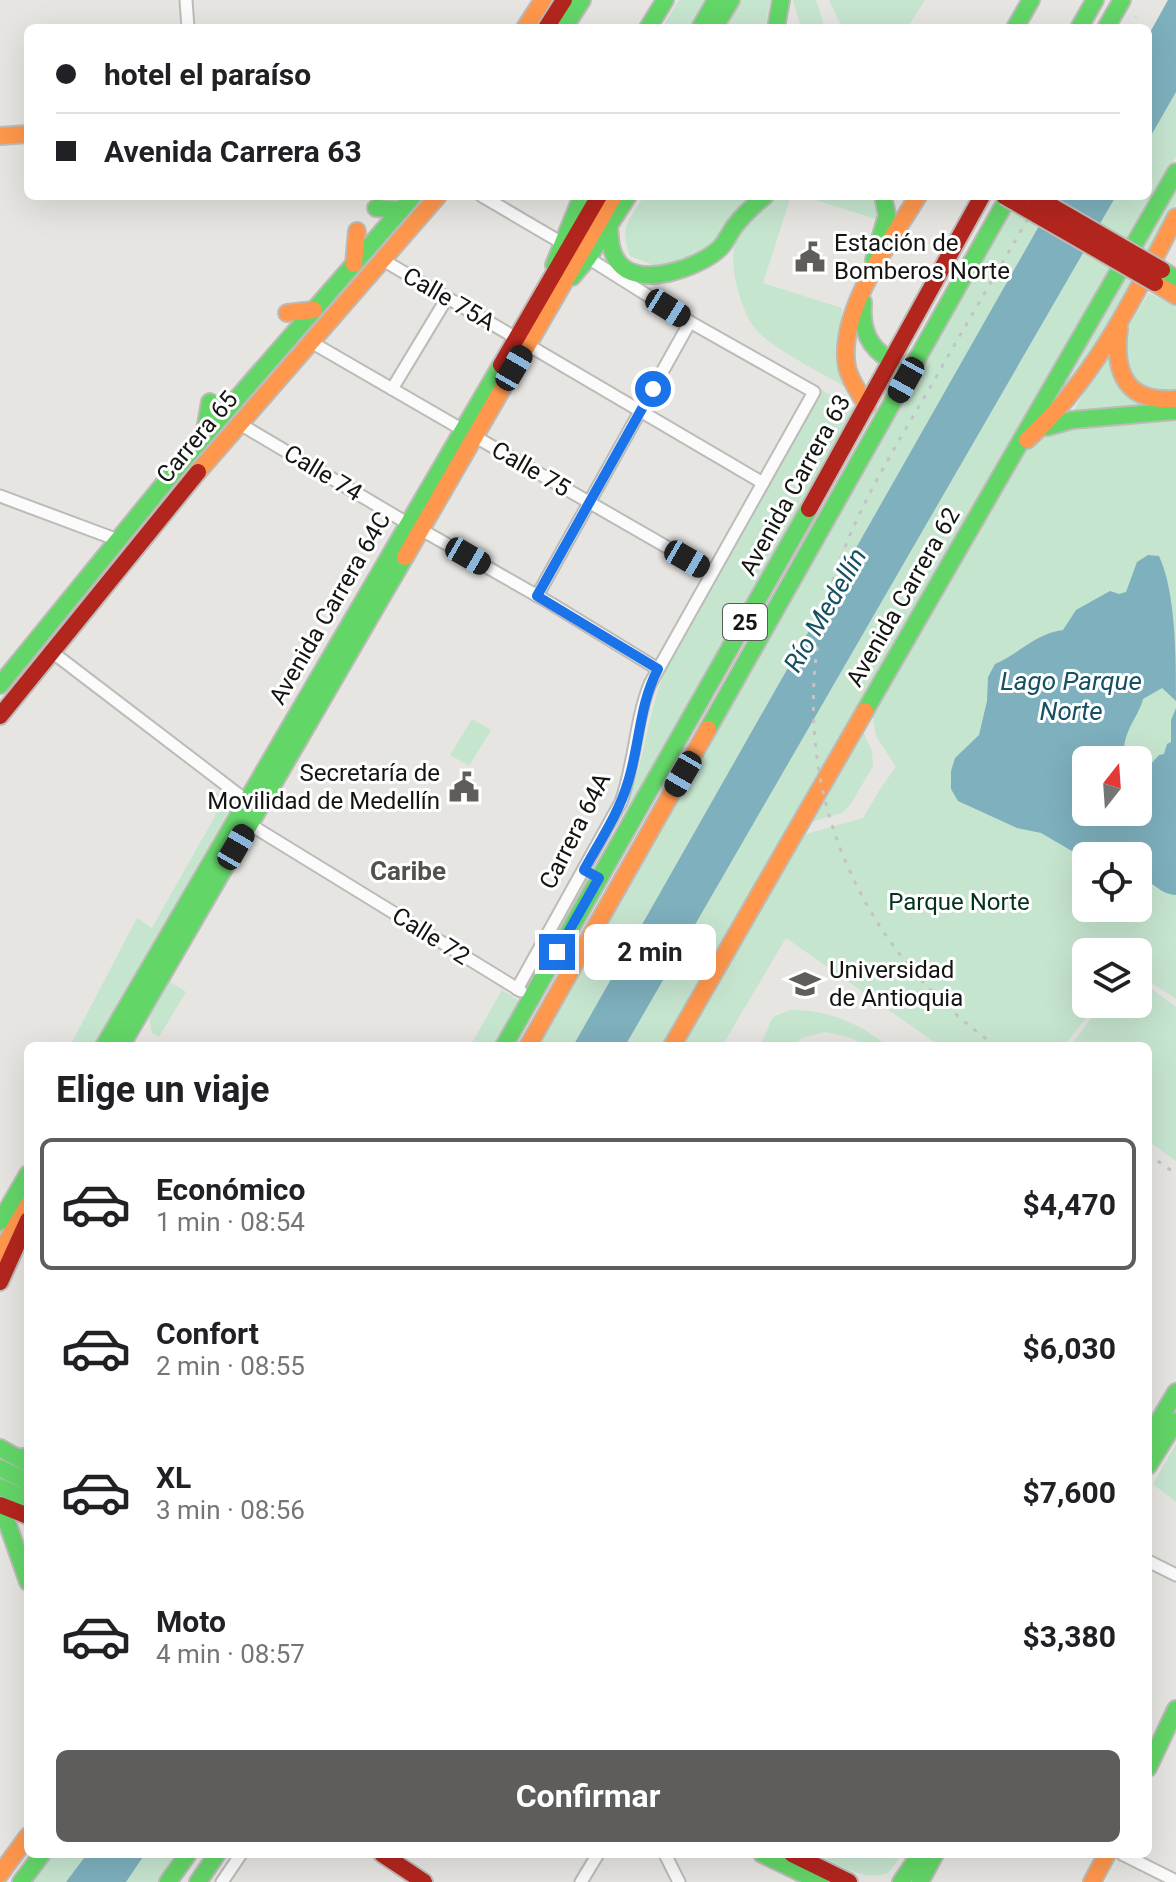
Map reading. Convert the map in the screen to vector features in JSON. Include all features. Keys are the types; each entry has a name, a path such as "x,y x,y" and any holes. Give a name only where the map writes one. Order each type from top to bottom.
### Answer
{"main road":[{"path":"528,24 543,0"},
{"path":"650,24 665,0"},
{"path":"702,24 716,0"},
{"path":"716,24 731,0"},
{"path":"1017,24 1031,0"},
{"path":"1081,24 1095,0"},
{"path":"1108,24 1122,0"},
{"path":"550,24 575,1"},
{"path":"566,24 575,1"},
{"path":"777,24 781,3"},
{"path":"781,3 790,24"},
{"path":"0,136 24,134"},
{"name":"Avenida Carrera 62","path":"674,1042 1176,172"},
{"name":"Carrera 65","path":"0,685 204,436 410,200"},
{"name":"Carrera 65","path":"0,716 240,424 434,200"},
{"path":"551,290 562,243 580,200"},
{"name":"Avenida Carrera 64C","path":"106,1042 522,341 597,200"},
{"name":"Avenida Carrera 64C","path":"551,290 611,200"},
{"path":"551,290 588,258 625,200"},
{"path":"609,226 609,244 617,261 631,274 656,276 690,266 712,254 724,244 745,213 760,200"},
{"path":"884,200 887,215 866,287 862,320 867,340 879,354 892,361 920,356"},
{"path":"867,406 847,367 845,345 849,323 916,200"},
{"name":"Avenida Carrera 63","path":"506,1042 532,998 562,925 867,406 980,200"},
{"name":"Avenida Carrera 63","path":"530,1042 920,356 1005,200"},
{"path":"1015,200 1167,277"},
{"path":"1041,200 1167,277 1176,296"},
{"path":"376,208 401,210"},
{"path":"1017,447 1039,430 1074,393 1126,309 1176,217"},
{"path":"354,264 357,231"},
{"path":"1126,309 1115,355 1122,376 1138,393 1148,398 1176,399"},
{"path":"287,313 314,310"},
{"path":"204,436 210,402"},
{"path":"1039,430 1072,420 1176,411"},
{"name":"Avenida Carrera 64C","path":"123,1042 249,824 413,526"},
{"path":"0,1209 24,1181"},
{"path":"0,1222 24,1182"},
{"path":"0,1253 24,1212"},
{"path":"0,1282 24,1229"},
{"path":"1152,1432 1176,1392"},
{"path":"1152,1460 1176,1421"},
{"path":"0,1448 24,1459"},
{"path":"0,1468 24,1480"},
{"path":"0,1487 24,1498"},
{"path":"0,1508 24,1515"},
{"path":"0,1508 24,1571"},
{"path":"1152,1760 1175,1715"},
{"path":"0,1874 24,1842"},
{"path":"0,1864 15,1854"},
{"path":"21,1882 39,1858"},
{"path":"168,1882 185,1858"},
{"path":"198,1882 214,1858"},
{"path":"372,1858 408,1882"},
{"path":"388,1858 424,1882"},
{"path":"770,1858 813,1880"},
{"path":"800,1858 849,1882"},
{"path":"901,1882 917,1858"},
{"path":"920,1882 933,1858"},
{"path":"1092,1882 1105,1858"}],"street":[{"path":"186,0 188,24"},
{"path":"489,200 562,243"},
{"path":"537,596 690,322 588,258"},
{"name":"Calle 75A","path":"381,259 763,483"},
{"path":"392,389 447,298"},
{"name":"Carrera 64A","path":"591,874 630,778 644,702 658,669 814,392 690,322"},
{"name":"Calle 75","path":"311,342 712,573"},
{"name":"Calle 74","path":"240,424 658,669"},
{"path":"0,496 118,540"},
{"path":"52,652 247,801"},
{"name":"Calle 72","path":"249,824 532,998"},
{"name":"Carrera 64A","path":"517,989 562,925"},
{"path":"1152,1563 1176,1575"},
{"path":"222,1882 238,1858"},
{"path":"581,1882 596,1858"},
{"path":"667,1858 679,1882"},
{"path":"1130,1858 1176,1881"}],"green space":[{"path":"679,0 706,0 691,24 664,24"},
{"path":"736,0 770,0 766,24 721,24"},
{"path":"793,0 816,0 824,24 800,24"},
{"path":"829,0 925,0 910,24 840,24"},
{"path":"1176,92 1176,157 1152,199 1152,134"},
{"path":"1176,185 1176,204 1065,396 1041,422"},
{"path":"641,200 748,200 732,214 712,250 680,264 656,266 630,256 625,238 630,218"},
{"path":"770,200 790,200 763,283 842,308 840,365 845,387 769,341 753,326 747,315 734,274 734,247 740,230"},
{"path":"816,200 876,200 879,204 876,219"},
{"path":"1015,200 1054,200 575,1042 535,1042"},
{"path":"1114,200 1151,200 666,1042 627,1042"},
{"path":"1149,293 1176,307 1176,394 1156,395 1132,380 1121,346 1124,334"},
{"path":"1110,345 1112,363 1160,405 1070,417"},
{"path":"822,390 859,411 623,817 667,666"},
{"name":"Parque Norte","path":"1176,420 1176,999 1152,983 1152,938 1072,938 1072,1018 1086,1018 1067,1042 934,1042 786,938 724,1042 681,1042 799,840 806,834 863,818 896,767 876,736 873,717 1020,455 1045,432"},
{"path":"472,719 491,730 469,766 450,755"},
{"path":"862,730 872,751 873,766 851,804 842,813 811,822"},
{"path":"210,788 230,803 227,814 95,1042 72,1042 137,918 152,928 215,816 217,802"},
{"path":"170,982 186,992 159,1037 152,1033 149,1017"},
{"path":"1152,989 1176,1007 1176,1161 1152,1144 1152,1042 1073,1042 1091,1018 1152,1018"},
{"path":"502,990 523,1003 501,1042 472,1042"},
{"path":"790,1010 816,1012 842,1019 882,1042 858,1042 825,1032 798,1042 762,1042 773,1017"},
{"path":"1176,1444 1176,1502 1153,1484"},
{"path":"42,1858 84,1858 66,1882 24,1882"},
{"path":"142,1858 176,1858 160,1882 126,1882"},
{"path":"826,1858 899,1858 888,1873 870,1875 852,1871"}],"water":[{"path":"1168,0 1176,0 1176,92 1152,134 1152,29"},
{"name":"Río Medellín","path":"1054,200 1114,200 627,1042 575,1042"},
{"name":"Lago Parque Norte","path":"1148,555 1159,556 1165,571 1174,626 1176,701 1162,688 1143,699 1124,746 1072,746 1072,826 1152,826 1152,763 1164,754 1167,744 1171,742 1171,720 1176,708 1176,895 1152,884 1152,842 1072,842 1072,851 1041,833 1017,828 958,801 951,789 955,758 979,735 987,701 988,677 995,664 1044,635 1063,630 1076,610 1110,591 1119,594 1126,592 1137,562"},
{"path":"84,1858 142,1858 126,1882 66,1882"}],"railway":[{"path":"1132,24 1136,17"},
{"path":"991,1042 950,1009 910,967 861,894 835,836 826,803 819,770 813,702 819,634 836,572 858,516 886,462 1039,200"},
{"path":"1152,1157 1176,1174"}],"traffic: fast":[{"path":"567,24 582,0"},
{"path":"650,24 665,0"},
{"path":"702,24 716,0"},
{"path":"716,24 731,0"},
{"path":"777,24 781,0"},
{"path":"1017,24 1031,0"},
{"path":"1081,24 1095,0"},
{"path":"1108,24 1122,0"},
{"path":"865,711 1176,172"},
{"path":"0,685 180,464 410,200"},
{"path":"554,265 580,200"},
{"path":"572,277 625,200"},
{"path":"609,226 613,254 627,270 640,274 669,273 699,262 720,248 741,218 761,200"},
{"path":"874,260 887,215 884,200"},
{"path":"708,729 1007,200"},
{"path":"376,208 401,210"},
{"path":"1162,270 1176,279"},
{"path":"863,302 863,321 868,337 877,350 892,361"},
{"path":"106,1042 501,365"},
{"path":"204,436 210,402"},
{"path":"1047,427 1072,420 1176,411"},
{"path":"506,1042 809,509"},
{"path":"123,1042 405,557"},
{"path":"0,1222 24,1181"},
{"path":"1152,1432 1176,1392"},
{"path":"1152,1460 1176,1421"},
{"path":"0,1448 24,1461"},
{"path":"18,1458 24,1457"},
{"path":"0,1468 24,1480"},
{"path":"0,1487 24,1498"},
{"path":"0,1511 24,1571"},
{"path":"1152,1760 1176,1709"},
{"path":"21,1882 39,1858"},
{"path":"168,1882 185,1858"},
{"path":"198,1882 214,1858"},
{"path":"770,1858 820,1882"},
{"path":"901,1882 917,1858"},
{"path":"920,1882 933,1858"}],"traffic: slow":[{"path":"528,24 543,0"},
{"path":"0,136 24,134"},
{"path":"198,472 435,200"},
{"path":"405,557 612,200"},
{"path":"867,406 847,367 846,346 850,323 881,255 915,200"},
{"path":"1027,440 1073,391 1093,364 1128,307 1176,217"},
{"path":"354,264 357,231"},
{"path":"1155,283 1176,296"},
{"path":"287,313 314,310"},
{"path":"1119,329 1118,359 1127,382 1146,396 1176,399"},
{"path":"674,1042 865,711"},
{"path":"530,1042 708,729"},
{"path":"0,1253 24,1212"},
{"path":"0,1874 24,1841"},
{"path":"1092,1882 1105,1858"}],"traffic: jam":[{"path":"549,24 564,0"},
{"path":"501,365 597,200"},
{"path":"809,509 980,200"},
{"path":"1011,200 1155,283"},
{"path":"1041,200 1162,270"},
{"path":"0,716 198,472"},
{"path":"0,1282 24,1229"},
{"path":"0,1505 24,1514"},
{"path":"388,1858 424,1882"},
{"path":"800,1858 849,1882"}],"place":[{"name":"Estación de Bomberos Norte","path":"810,257"},
{"name":"Secretaría de Movilidad de Medellín","path":"464,787"},
{"name":"Universidad de Antioquia","path":"805,984"}],"district":[{"name":"Caribe","path":"408,871"}],"route":[{"path":"557,952 599,878 584,870 616,814 630,778 644,702 658,669 537,596 653,389"}]}
